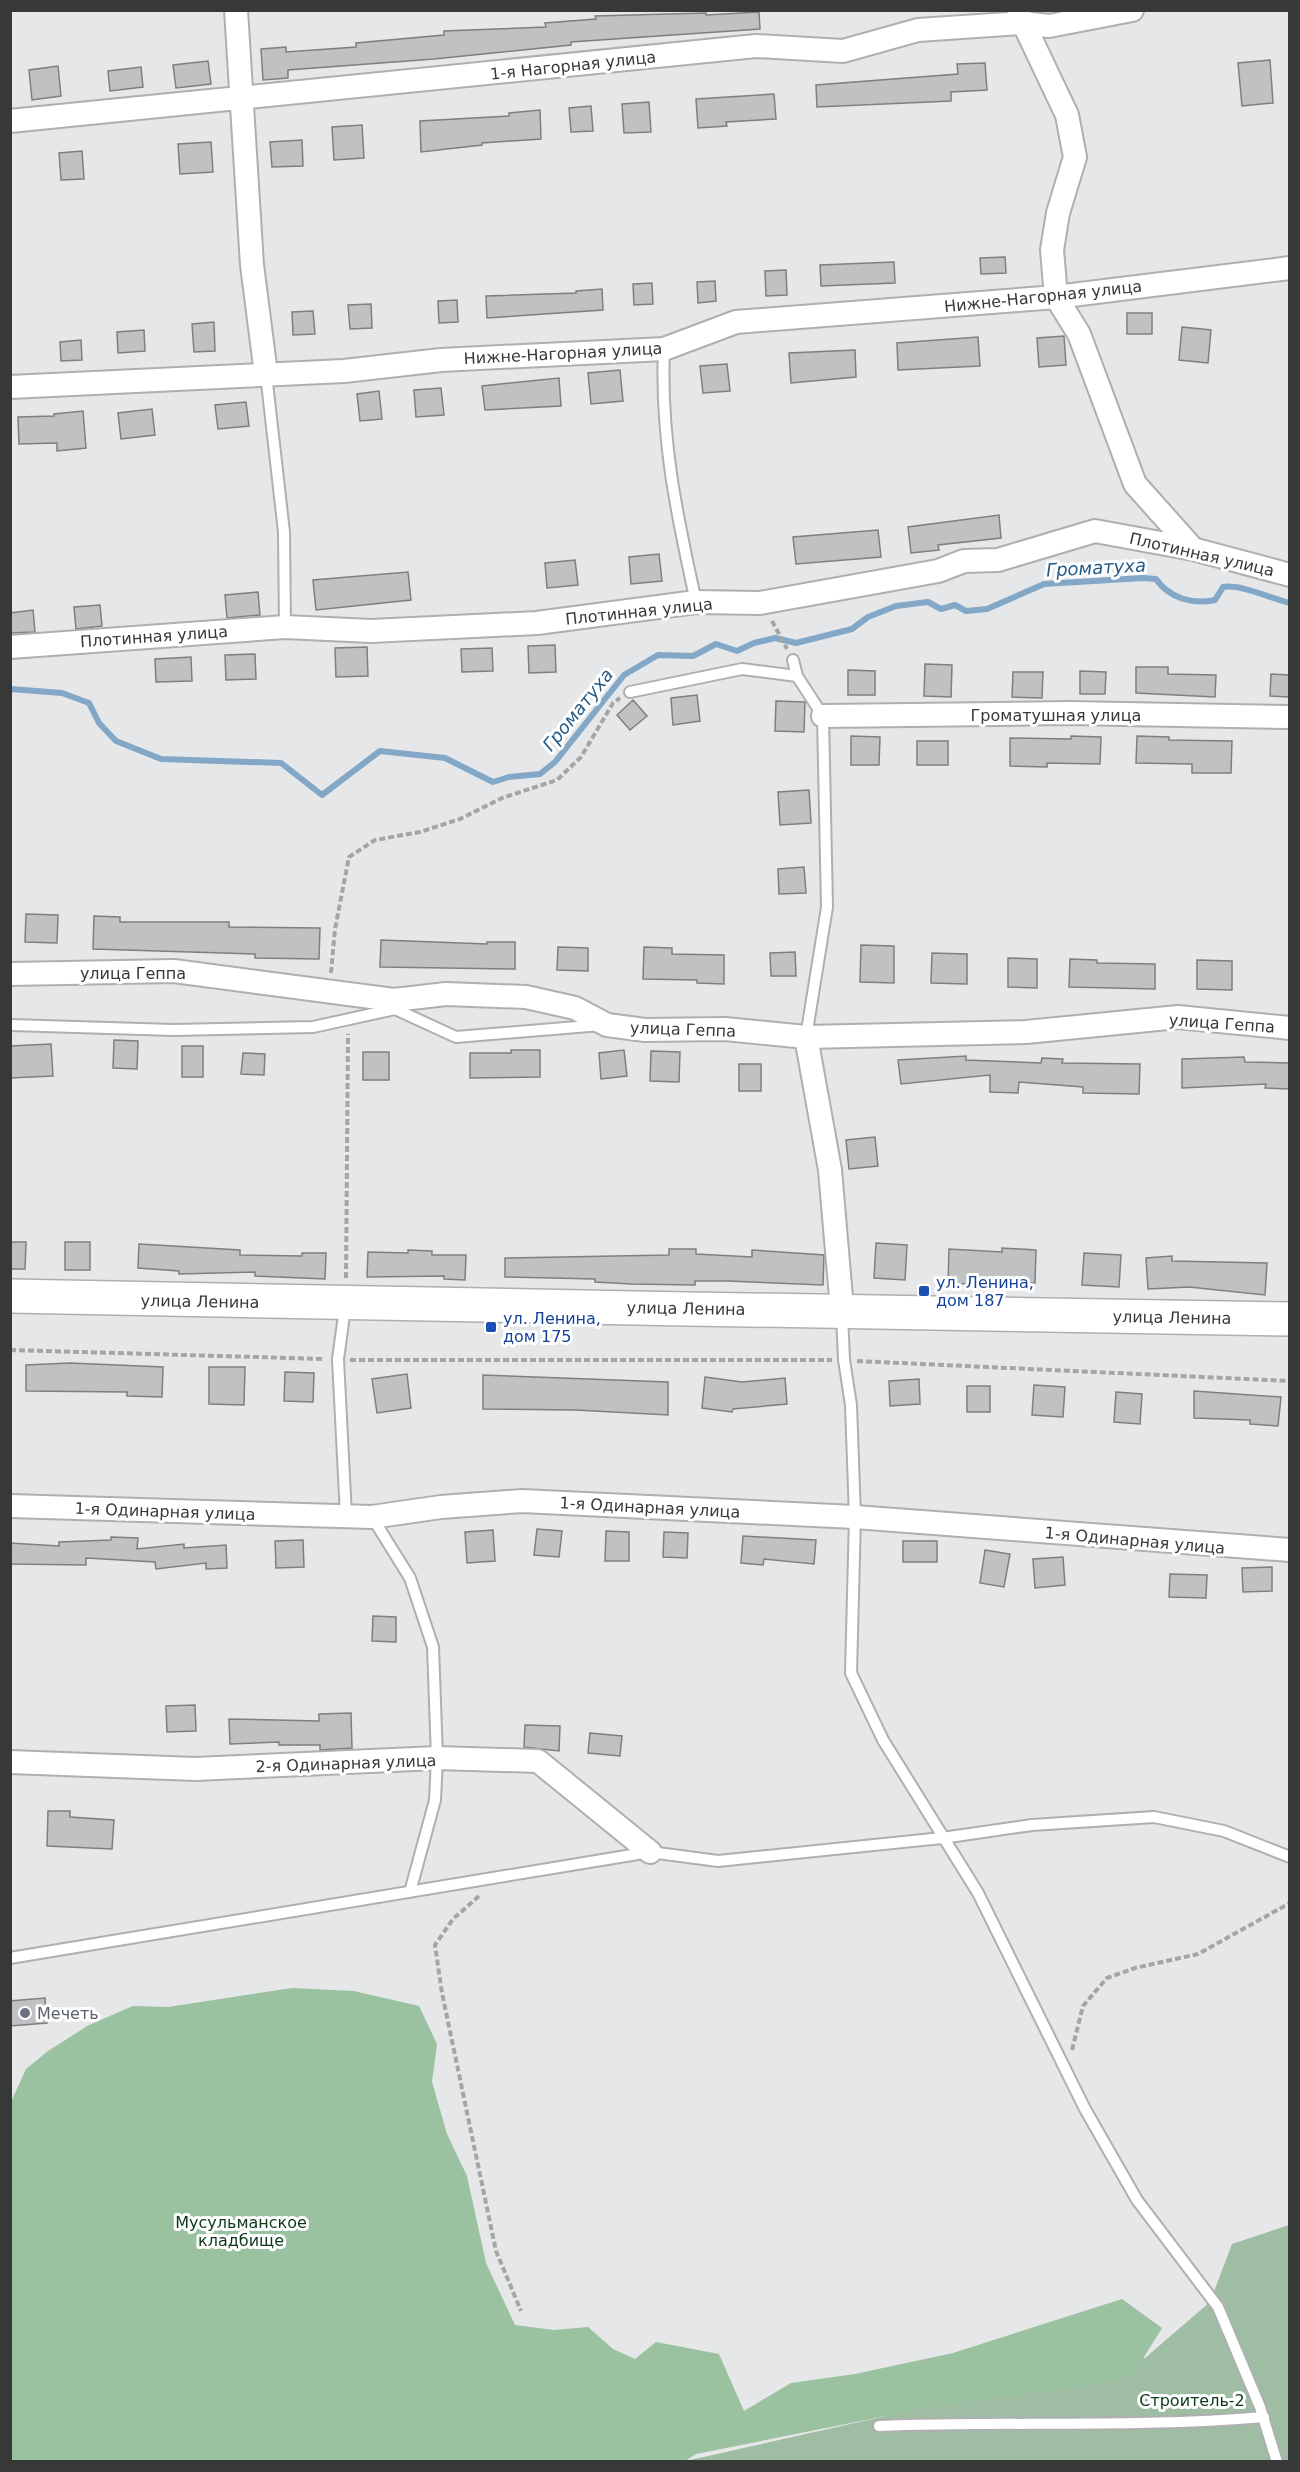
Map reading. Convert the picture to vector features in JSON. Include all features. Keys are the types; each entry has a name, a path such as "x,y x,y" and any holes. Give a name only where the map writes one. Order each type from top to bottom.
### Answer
{"main road":[{"name":"улица Ленина","path":"10,1296 345,1305 842,1309 1290,1319"}],"street":[{"path":"236,10 252,265 266,374"},
{"name":"1-я Нагорная улица","path":"10,121 241,100 756,46 843,51 918,30 1020,17 1048,26 1132,10"},
{"path":"1020,17 1067,115 1076,157 1058,213 1052,250 1056,297 1080,334 1135,484 1193,549"},
{"name":"Нижне-Нагорная улица","path":"10,387 344,371 441,360 664,349 736,322 1056,297 1290,268"},
{"name":"Плотинная улица","path":"10,647 285,627 371,631 537,623 696,602 760,603 938,572 964,561 998,560 1095,531 1193,549 1290,575"},
{"name":"Громатушная улица","path":"823,716 1070,713 1290,717"},
{"name":"улица Геппа","path":"10,974 174,971 329,991 394,1004 446,994 526,997 574,1008 607,1025 645,1030 725,1029 806,1037 1026,1032 1178,1017 1290,1028"},
{"path":"806,1037 830,1170 842,1309"},
{"name":"1-я Одинарная улица","path":"10,1506 372,1517 522,1501 855,1517 1290,1550"},
{"name":"2-я Одинарная улица","path":"10,1762 195,1769 437,1758 538,1761 650,1852"}],"lane":[{"path":"664,349 662,395 671,490 696,602"},
{"path":"266,374 284,532 285,627"},
{"path":"792,660 797,676 823,716 827,907 806,1037"},
{"path":"630,692 742,669 797,676"},
{"path":"10,1025 186,1029 313,1027 394,1004 456,1037 607,1025"},
{"path":"345,1305 338,1359 346,1516"},
{"path":"842,1309 844,1360 851,1405 855,1517 851,1673 883,1740 978,1893 1067,2073 1137,2200 1218,2307 1263,2417 1277,2462"},
{"path":"372,1517 410,1578 433,1647 437,1758 435,1800 410,1892"},
{"path":"10,1958 650,1852 718,1861 942,1838 1032,1825 1154,1817 1224,1832 1290,1857"},
{"path":"879,2426 962,2423 1198,2423 1263,2417"}],"path":[{"path":"772,619 792,660"},
{"path":"329,991 335,929 349,857 375,840 420,832 460,819 502,798 557,780 581,757 613,703 630,692"},
{"path":"345,1305 349,1081 347,1019"},
{"path":"10,1350 338,1359 844,1360 1290,1381"},
{"path":"500,1877 453,1919 435,1945 442,1993 496,2251 521,2311"},
{"path":"1067,2073 1083,2006 1107,1978 1135,1968 1198,1954 1290,1903"}],"green space":[{"name":"Мусульманское кладбище","path":"292,1988 354,1991 419,2006 437,2044 432,2082 447,2134 467,2176 486,2263 515,2325 554,2330 588,2327 613,2349 635,2359 656,2342 719,2354 744,2411 791,2383 855,2374 953,2353 1122,2299 1162,2328 1134,2373 1086,2386 931,2407 696,2454 685,2461 11,2461 10,2104 26,2069 48,2051 89,2025 133,2006 168,2007"},
{"name":"Строитель-2","path":"1289,2225 1289,2461 681,2462 1145,2358 1210,2302 1232,2244"}],"building":[{"path":"759,12 760,29 571,42 571,45 434,59 288,70 288,78 263,80 261,49 286,47 286,52 356,47 356,43 444,35 444,31 546,27 545,23 596,19 595,16"},
{"path":"1270,60 1273,103 1242,106 1238,63"},
{"path":"208,61 211,84 176,88 173,65"},
{"path":"985,63 987,90 951,92 951,101 817,107 816,85 958,74 957,64"},
{"path":"58,66 61,96 32,100 29,70"},
{"path":"141,67 143,87 110,91 108,71"},
{"path":"774,94 776,119 726,122 727,126 698,128 696,99"},
{"path":"649,102 651,132 624,133 622,104"},
{"path":"591,106 593,131 571,132 569,108"},
{"path":"540,110 541,139 482,143 482,145 421,152 420,121 509,116 509,113"},
{"path":"362,125 364,158 334,160 332,127"},
{"path":"302,140 303,166 272,167 270,142"},
{"path":"211,142 213,172 180,174 178,144"},
{"path":"82,151 84,179 61,180 59,153"},
{"path":"1005,257 1006,273 981,274 980,258"},
{"path":"894,262 895,283 821,286 820,265"},
{"path":"786,270 787,295 766,296 765,271"},
{"path":"715,281 716,301 698,303 697,282"},
{"path":"652,283 653,304 634,305 633,284"},
{"path":"602,289 603,310 487,318 486,296 576,293 576,291"},
{"path":"457,300 458,322 439,323 438,301"},
{"path":"371,304 372,328 350,329 348,305"},
{"path":"313,311 315,334 293,335 292,312"},
{"path":"1127,313 1152,313 1152,334 1127,334"},
{"path":"214,322 215,351 194,352 192,324"},
{"path":"1182,327 1211,330 1208,363 1179,360"},
{"path":"144,330 145,351 118,353 117,332"},
{"path":"1064,336 1066,365 1039,367 1037,338"},
{"path":"978,337 980,366 898,370 897,343"},
{"path":"81,340 82,360 61,361 60,342"},
{"path":"855,350 856,377 791,383 789,353"},
{"path":"727,364 730,391 703,393 700,366"},
{"path":"620,370 623,401 591,404 588,373"},
{"path":"559,378 561,406 485,410 482,386"},
{"path":"441,388 444,415 416,417 414,390"},
{"path":"379,391 382,419 360,421 357,394"},
{"path":"246,402 249,426 218,429 215,405"},
{"path":"152,409 155,435 121,439 118,413"},
{"path":"83,411 86,448 57,451 57,443 19,444 18,417 54,416 54,414"},
{"path":"999,515 1001,538 938,545 939,550 911,553 908,527"},
{"path":"878,530 881,557 796,564 793,537"},
{"path":"659,554 662,581 631,584 629,557"},
{"path":"575,560 578,585 547,588 545,563"},
{"path":"408,572 411,600 316,610 313,580"},
{"path":"258,592 260,615 227,618 225,595"},
{"path":"100,605 102,626 76,629 74,607"},
{"path":"33,610 35,632 10,633 10,613"},
{"path":"555,645 556,672 529,673 528,646"},
{"path":"367,647 368,676 336,677 335,648"},
{"path":"492,648 493,671 462,672 461,649"},
{"path":"255,654 256,679 226,680 225,655"},
{"path":"191,657 192,681 156,682 155,659"},
{"path":"925,664 952,665 951,697 924,696"},
{"path":"1136,667 1168,667 1168,674 1216,675 1215,697 1136,693"},
{"path":"848,670 875,671 875,695 848,695"},
{"path":"1080,671 1106,672 1105,694 1080,694"},
{"path":"1013,672 1043,672 1042,698 1012,697"},
{"path":"1271,674 1289,675 1289,697 1270,696"},
{"path":"697,695 700,721 673,725 671,698"},
{"path":"633,700 647,716 630,730 617,715"},
{"path":"776,701 805,702 804,732 775,731"},
{"path":"851,736 880,737 879,765 851,765"},
{"path":"1071,736 1101,737 1100,764 1047,763 1047,767 1010,766 1010,738 1071,739"},
{"path":"1137,736 1169,737 1169,740 1232,741 1231,773 1192,773 1192,764 1136,763"},
{"path":"917,741 948,741 948,765 917,765"},
{"path":"809,790 811,823 780,825 778,792"},
{"path":"804,867 806,893 779,894 778,869"},
{"path":"26,914 58,915 57,943 25,942"},
{"path":"94,916 120,917 120,922 229,922 229,927 320,928 319,959 255,958 255,954 93,949"},
{"path":"381,940 487,944 487,942 515,942 515,969 380,967"},
{"path":"861,945 894,946 894,983 860,982"},
{"path":"558,947 588,948 588,971 557,970"},
{"path":"644,947 672,948 672,954 724,955 724,984 697,983 697,980 643,979"},
{"path":"795,952 796,976 771,976 770,953"},
{"path":"932,953 967,954 967,984 931,983"},
{"path":"1008,958 1037,959 1037,988 1008,987"},
{"path":"1070,959 1097,960 1097,963 1155,964 1155,989 1069,987"},
{"path":"1197,960 1232,961 1232,990 1197,989"},
{"path":"114,1040 138,1041 137,1069 113,1068"},
{"path":"51,1044 53,1076 10,1078 10,1046"},
{"path":"182,1046 203,1046 203,1077 182,1077"},
{"path":"511,1050 540,1050 540,1077 470,1078 470,1053 511,1053"},
{"path":"624,1050 627,1076 601,1079 599,1053"},
{"path":"651,1051 680,1052 679,1082 650,1081"},
{"path":"363,1052 389,1052 389,1080 363,1080"},
{"path":"243,1053 265,1054 264,1075 241,1074"},
{"path":"966,1056 966,1060 1041,1063 1042,1058 1063,1059 1062,1063 1140,1064 1139,1094 1083,1093 1083,1087 1019,1082 1018,1093 990,1092 990,1075 901,1084 898,1060"},
{"path":"1244,1057 1245,1062 1290,1063 1290,1089 1265,1088 1266,1084 1182,1088 1182,1059"},
{"path":"739,1064 761,1064 761,1091 739,1091"},
{"path":"875,1137 878,1166 849,1169 846,1140"},
{"path":"10,1242 26,1242 25,1269 10,1269"},
{"path":"65,1242 90,1242 90,1270 65,1270"},
{"path":"876,1243 907,1245 905,1280 874,1278"},
{"path":"139,1244 240,1250 240,1255 302,1256 302,1253 326,1253 325,1279 255,1276 255,1272 179,1274 179,1271 138,1268"},
{"path":"1002,1248 1036,1250 1035,1283 981,1281 981,1285 948,1283 949,1249 1002,1252"},
{"path":"669,1249 696,1249 696,1254 752,1257 752,1250 824,1255 823,1285 728,1281 695,1281 695,1285 632,1284 595,1282 595,1279 505,1277 505,1258 669,1255"},
{"path":"408,1250 432,1251 432,1255 466,1255 465,1280 444,1279 444,1276 367,1277 368,1252 408,1253"},
{"path":"1084,1253 1121,1255 1119,1287 1082,1285"},
{"path":"1172,1256 1172,1261 1267,1263 1265,1295 1189,1287 1148,1289 1146,1258"},
{"path":"70,1363 163,1367 162,1397 127,1396 127,1392 26,1391 26,1365"},
{"path":"209,1367 245,1367 244,1405 209,1404"},
{"path":"285,1372 314,1373 313,1402 284,1401"},
{"path":"407,1374 411,1408 377,1413 372,1379"},
{"path":"483,1375 668,1382 668,1415 576,1410 483,1409"},
{"path":"705,1377 742,1382 785,1378 787,1404 733,1409 732,1412 702,1408"},
{"path":"919,1379 920,1404 890,1406 889,1381"},
{"path":"1034,1385 1065,1387 1063,1417 1032,1415"},
{"path":"967,1386 990,1386 990,1412 967,1412"},
{"path":"1194,1391 1281,1397 1278,1426 1250,1424 1250,1420 1194,1418"},
{"path":"1116,1392 1142,1394 1140,1424 1114,1422"},
{"path":"537,1529 562,1531 559,1557 534,1555"},
{"path":"493,1530 495,1561 467,1563 465,1532"},
{"path":"606,1531 629,1532 629,1561 605,1561"},
{"path":"664,1532 688,1533 687,1558 663,1557"},
{"path":"743,1536 816,1540 814,1564 764,1559 763,1565 741,1563"},
{"path":"111,1537 138,1538 137,1549 184,1544 184,1548 226,1545 227,1568 206,1569 206,1563 156,1569 155,1562 86,1558 86,1565 10,1564 10,1543 59,1546 59,1542 111,1540"},
{"path":"303,1540 304,1567 276,1568 275,1541"},
{"path":"903,1541 937,1541 937,1562 903,1562"},
{"path":"985,1550 1010,1554 1004,1587 980,1583"},
{"path":"1063,1557 1065,1585 1035,1588 1033,1559"},
{"path":"1272,1567 1272,1591 1243,1592 1242,1568"},
{"path":"1170,1574 1207,1575 1206,1598 1169,1597"},
{"path":"373,1616 396,1617 396,1642 372,1641"},
{"path":"195,1705 196,1731 167,1732 166,1706"},
{"path":"351,1713 352,1748 320,1750 320,1745 279,1745 279,1742 230,1744 229,1719 319,1721 319,1714"},
{"path":"525,1725 560,1726 559,1751 524,1747"},
{"path":"590,1733 622,1736 620,1756 588,1753"},
{"path":"48,1811 70,1811 70,1817 114,1820 112,1849 47,1846"},
{"path":"45,1998 47,2023 10,2026 10,2001"}],"waterway":[{"name":"Громатуха","path":"10,689 62,693 89,703 99,723 116,741 161,759 281,763 322,795 380,751 445,758 493,782 509,777 540,774 555,762 624,675 658,655 693,656 716,644 737,651 754,643 775,638 796,643 852,629 868,617 896,606 928,602 941,609 955,605 966,611 987,609 1044,584 1143,578 1156,579 1168,591 1190,601 1215,600 1223,587 1230,587 1246,589 1290,603"}],"place":[{"name":"ул. Ленина, дом 187","path":"924,1291"},
{"name":"ул. Ленина, дом 175","path":"491,1327"},
{"name":"Мечеть","path":"25,2013"}]}
